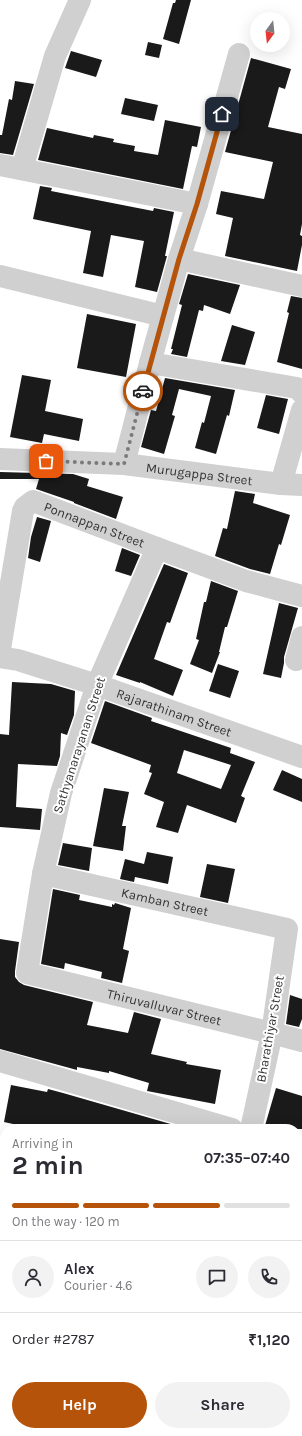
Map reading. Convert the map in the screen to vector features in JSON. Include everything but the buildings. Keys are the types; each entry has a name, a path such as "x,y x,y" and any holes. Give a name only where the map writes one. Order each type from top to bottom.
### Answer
{"street":[{"path":"22,169 55,56 80,0"},
{"path":"124,464 163,316 179,259 197,204 239,54"},
{"path":"0,165 197,204"},
{"path":"179,259 302,286"},
{"path":"0,276 163,316"},
{"path":"150,363 297,388 302,393"},
{"path":"292,485 302,410"},
{"name":"Murugappa Street","path":"0,459 124,464 292,485"},
{"name":"Ponnappan Street","path":"0,649 23,511 30,502 37,501 157,548 246,580 302,596"},
{"name":"Sathyanarayanan Street","path":"27,973 43,874 61,793 97,685 157,548"},
{"path":"296,660 302,637"},
{"name":"Rajarathinam Street","path":"0,657 18,660 97,685 302,757"},
{"name":"Kamban Street","path":"43,874 287,929"},
{"name":"Bharathiyar Street","path":"252,1124 272,1033 287,929"},
{"name":"Thiruvalluvar Street","path":"27,973 272,1033 302,1042"},
{"path":"0,1061 215,1124"}],"way so far":[{"path":"46,461 124,464 143,391"}],"route":[{"path":"143,391 179,259 197,204 222,114"}]}
